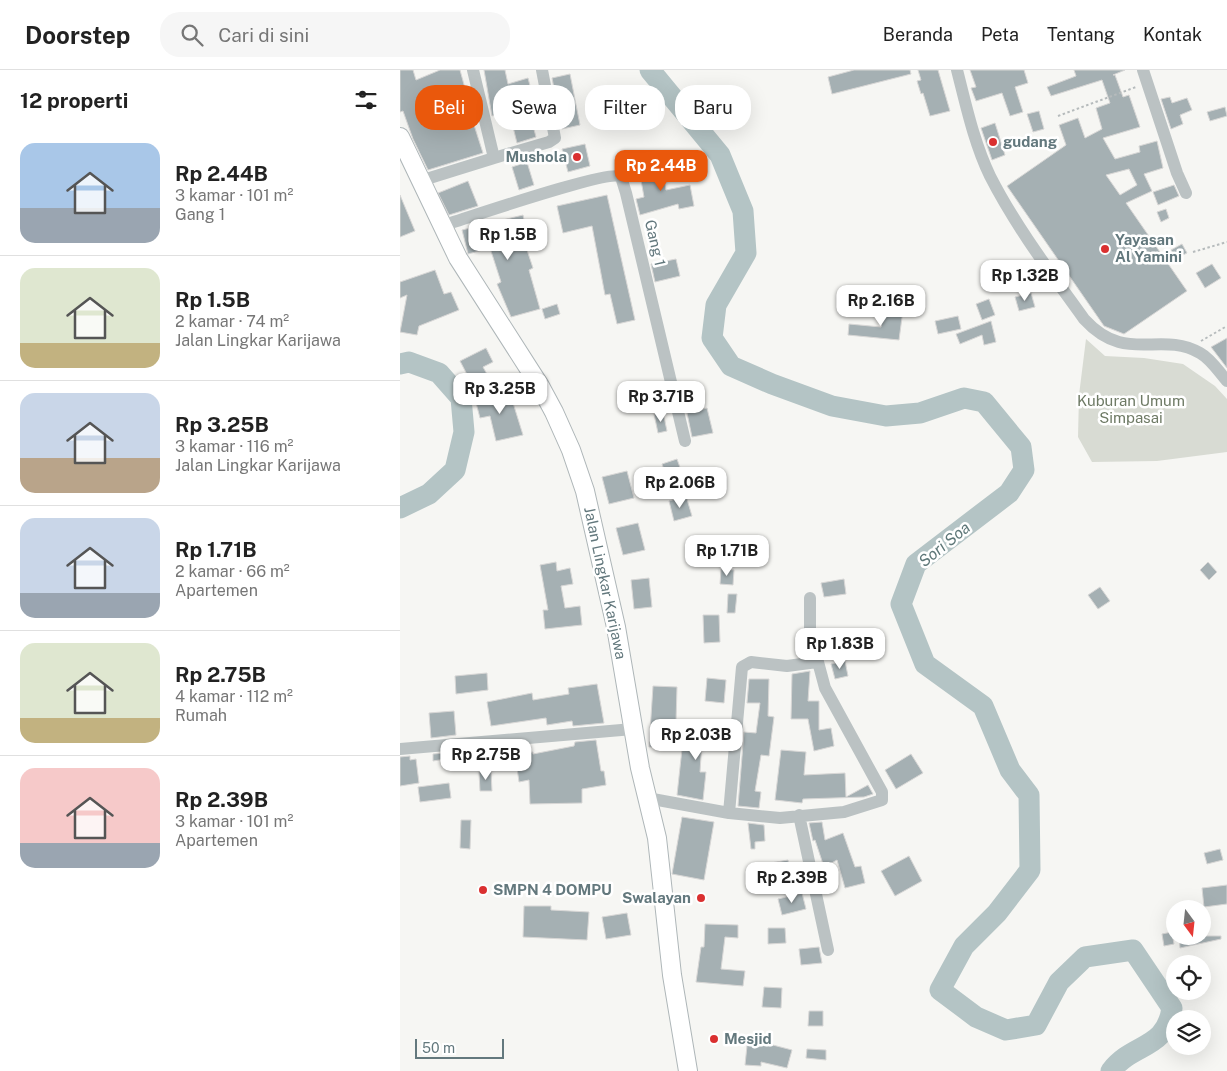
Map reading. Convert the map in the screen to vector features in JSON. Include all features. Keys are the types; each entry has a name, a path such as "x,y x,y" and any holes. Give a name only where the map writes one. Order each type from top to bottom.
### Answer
{"main road":[{"name":"Jalan Lingkar Karijawa","path":"400,137 458,258 540,386 571,450 585,491 616,627 633,729 657,838 672,976 688,1071"}],"street":[{"path":"473,70 494,158"},
{"path":"420,181 549,142 555,138 542,70"},
{"path":"957,70 973,128 990,176 1019,225 1084,319 1095,330 1116,343 1190,348 1202,354 1227,381"},
{"path":"1143,70 1177,173 1186,194"},
{"name":"Gang 1","path":"441,226 580,183 614,175 620,177 626,193 685,441"},
{"path":"647,798 729,814 780,818 856,810 879,803 884,797 834,708 825,688 810,632 810,598"},
{"path":"729,814 742,667 751,662 787,666 817,662"},
{"path":"400,749 633,729"},
{"path":"799,815 828,950"}],"path":[{"path":"1058,116 1147,83"},
{"path":"1193,252 1227,242"},
{"path":"1190,348 1227,326"}],"green space":[{"name":"Kuburan Umum Simpasai","path":"1086,339 1105,356 1144,358 1183,364 1215,386 1227,399 1227,452 1157,461 1092,462 1078,437 1079,395"}],"building":[{"path":"400,70 413,70 416,80 440,70 460,70 464,85 415,85 415,130 476,130 483,153 428,170 413,139 403,111 400,112"},
{"path":"484,70 505,70 508,84 528,78 530,85 493,85 492,116"},
{"path":"854,70 910,70 911,74 832,94 828,77"},
{"path":"918,70 938,70 950,111 930,116 917,81 921,80"},
{"path":"970,70 1024,70 1028,83 1015,87 1023,112 1010,116 1002,93 976,101 971,88 976,87"},
{"path":"1074,70 1125,70 1113,75 1115,75 1123,97 1129,95 1140,127 1103,138 1115,159 1140,152 1139,146 1157,141 1163,168 1144,174 1152,191 1126,203 1187,291 1124,334 1104,326 1007,186 1066,145 1059,125 1078,118 1085,138 1102,129 1096,108 1110,103 1102,80 1051,96 1047,87 1076,76","holes":["1129,169 1137,185 1120,195 1106,175"]},
{"path":"570,74 572,85 553,85 552,78"},
{"path":"1170,97 1172,103 1187,98 1192,110 1180,115 1183,124 1171,129 1161,99"},
{"path":"575,100 580,125 575,126"},
{"path":"1225,107 1227,116 1210,121 1207,112"},
{"path":"1039,111 1044,129 1033,132 1027,114"},
{"name":"gudang","path":"995,123 1005,155 992,160 981,128"},
{"path":"514,130 534,130 536,137 517,143"},
{"path":"585,144 590,166 568,172 562,149"},
{"path":"527,162 534,185 519,190 512,167"},
{"path":"662,165 666,190 690,185 694,206 679,209 678,204 640,215 636,199 644,197 639,169"},
{"path":"468,181 478,206 449,215 438,193"},
{"path":"1174,185 1179,196 1158,205 1153,192"},
{"path":"400,195 415,231 400,237"},
{"path":"607,195 635,320 617,324 610,294 605,295 592,226 563,233 557,206"},
{"path":"1166,209 1169,218 1161,222 1157,212"},
{"path":"523,215 528,240 524,241 533,268 529,270 540,309 511,317 497,284 501,282 490,248 468,254 462,230"},
{"path":"1182,244 1187,253 1175,259 1171,250"},
{"path":"676,259 680,276 655,282 651,264"},
{"path":"1212,264 1221,278 1205,288 1196,273"},
{"path":"435,270 444,294 451,292 459,310 419,326 417,335 400,332 407,295 400,298 400,282"},
{"path":"1031,293 1035,307 1019,311 1015,297"},
{"path":"989,299 995,315 982,320 976,304"},
{"path":"557,304 560,314 545,319 542,309"},
{"path":"883,308 903,310 899,340 848,335 849,324 881,327"},
{"path":"958,316 961,329 938,334 935,321"},
{"path":"991,321 996,342 984,345 982,335 960,344 956,334"},
{"path":"1227,338 1227,368 1211,347"},
{"path":"486,348 493,362 483,367 488,376 472,384 460,361"},
{"path":"509,390 523,435 496,441 490,416 480,418 475,399"},
{"path":"707,408 713,433 692,437 687,413"},
{"path":"663,412 667,431 658,433 654,414"},
{"path":"677,459 683,476 668,481 662,464"},
{"path":"627,471 634,498 609,504 602,477"},
{"path":"686,496 692,516 674,521 669,501"},
{"path":"638,523 645,550 623,555 616,528"},
{"path":"556,562 557,571 570,568 573,584 561,586 565,608 580,606 582,625 545,629 543,610 548,610 540,565"},
{"path":"1208,562 1217,572 1209,580 1200,570"},
{"path":"721,569 734,570 733,585 720,584"},
{"path":"649,578 652,607 634,609 631,580"},
{"path":"844,579 846,594 824,597 821,583"},
{"path":"1100,587 1110,601 1098,609 1088,595"},
{"path":"728,594 737,594 735,613 727,613"},
{"path":"703,615 719,615 720,642 704,643"},
{"path":"845,661 848,676 835,679 831,664"},
{"path":"810,671 808,701 819,701 819,730 831,728 834,746 814,751 808,719 791,719 792,674"},
{"path":"487,673 488,690 456,694 455,676"},
{"path":"707,678 726,680 724,703 705,701"},
{"path":"749,679 769,679 768,716 774,717 769,756 761,755 755,791 761,792 759,808 738,806 744,732 756,733 760,703 747,703"},
{"path":"597,684 604,723 573,726 572,721 547,725 546,718 491,726 487,702 532,693 533,700 569,694 568,688"},
{"path":"653,686 677,687 676,722 664,722 664,747 649,747"},
{"path":"454,711 456,735 431,738 429,713"},
{"path":"692,723 721,726 720,743 702,741 700,772 706,772 703,800 677,795 682,749 690,749"},
{"path":"596,740 601,771 604,771 606,785 582,789 582,803 530,804 529,780 519,782 515,754 533,752 533,754 574,746 575,742"},
{"path":"510,748 511,762 486,764 485,750"},
{"path":"781,750 806,752 804,775 845,773 846,797 868,785 873,794 864,797 803,799 802,803 775,800"},
{"path":"457,752 458,757 433,761 433,754"},
{"path":"911,754 923,773 896,789 885,770"},
{"path":"410,756 410,760 416,759 419,783 400,786 400,757"},
{"path":"491,771 492,791 480,791 479,772"},
{"path":"449,783 451,798 420,802 418,787"},
{"path":"682,817 714,822 704,880 672,874"},
{"path":"461,820 471,820 470,849 460,848"},
{"path":"822,822 825,840 843,833 855,867 861,866 865,883 845,888 837,860 824,867 815,840 813,841 809,823"},
{"path":"748,823 764,825 765,841 755,842 755,849 751,849"},
{"path":"1220,849 1223,860 1207,864 1204,853"},
{"path":"909,856 922,881 895,896 881,871"},
{"path":"788,860 791,879 768,883 765,864"},
{"path":"1227,885 1227,904 1211,906 1211,900 1203,900 1202,888"},
{"path":"802,893 806,909 782,915 778,899"},
{"path":"524,906 551,906 551,910 589,912 587,940 523,937"},
{"path":"627,913 631,935 606,939 602,917"},
{"path":"705,924 738,925 738,938 725,937 721,969 745,971 743,986 696,982 701,947 704,947"},
{"path":"768,928 785,928 786,943 768,944"},
{"path":"1166,933 1166,945 1169,945 1164,946 1162,934"},
{"path":"1211,936 1221,936 1221,939 1211,941"},
{"path":"1180,945 1194,945 1180,948"},
{"path":"819,947 822,963 801,965 799,949"},
{"path":"764,987 782,988 781,1008 762,1007"},
{"path":"809,1011 823,1011 823,1026 808,1026"},
{"path":"748,1036 770,1038 769,1044 792,1050 787,1068 761,1062 761,1066 745,1065"},
{"path":"807,1049 826,1050 826,1060 806,1058"}],"waterway":[{"name":"Sori Soa","path":"650,70 720,155 743,211 746,253 716,305 712,338 731,366 772,384 832,406 886,416 920,413 964,398 984,402 1021,447 1024,470 1009,493 916,564 901,604 925,664 983,706 1010,770 1029,795 1030,870 997,913 964,946 940,990 976,1017 1006,1030 1036,1025 1059,982 1085,957 1133,950 1172,1008 1169,1022 1156,1039 1129,1055 1111,1071"},
{"path":"400,364 409,362 439,373 461,398 464,432 455,470 429,494 400,508"}],"place":[{"name":"gudang","path":"993,142"},
{"name":"Mushola","path":"577,157"},
{"name":"Yayasan Al Yamini","path":"1105,249"},
{"name":"SMPN 4 DOMPU","path":"483,890"},
{"name":"Swalayan","path":"701,898"},
{"name":"Mesjid","path":"714,1039"}]}
